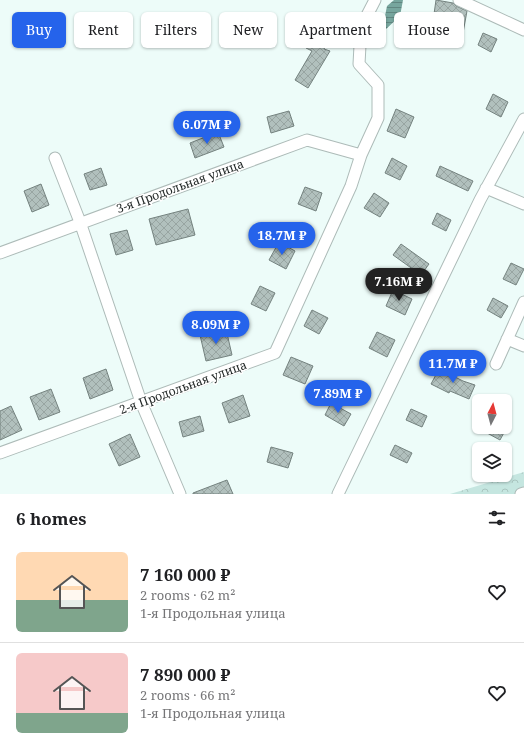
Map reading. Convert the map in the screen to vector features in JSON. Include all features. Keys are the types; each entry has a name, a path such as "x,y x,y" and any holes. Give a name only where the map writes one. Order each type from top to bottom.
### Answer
{"street":[{"name":"2-я Продольная улица","path":"0,453 275,354 351,186 361,155 378,118 378,85 359,64 361,27 374,0"},
{"path":"459,0 524,30"},
{"path":"338,494 486,188 524,119"},
{"name":"3-я Продольная улица","path":"0,253 80,222 307,140 361,155"},
{"path":"55,158 80,222 141,402 180,494"},
{"path":"486,188 524,204"},
{"path":"496,364 524,302"},
{"path":"507,339 524,346"}],"green space":[{"path":"524,472 524,494 450,494 490,482 512,482 512,476"}],"shaded area":[{"path":"394,0 403,0 401,12 394,12 394,22 386,29 386,12 387,6"}],"building":[{"path":"436,0 453,3 467,11 464,28 464,12 434,12"},
{"path":"483,33 497,39 491,52 478,45"},
{"path":"306,48 324,48 330,51 308,88 295,80 312,51"},
{"path":"493,94 508,102 501,117 486,109"},
{"path":"396,109 414,117 405,138 387,131"},
{"path":"289,111 294,126 271,133 267,117"},
{"path":"218,132 224,147 195,158 190,143"},
{"path":"392,158 407,166 400,180 385,173"},
{"path":"440,166 473,181 468,191 436,176"},
{"path":"101,168 107,185 90,190 84,174"},
{"path":"41,184 49,205 32,212 24,191"},
{"path":"305,187 322,193 316,211 298,204"},
{"path":"374,193 389,203 380,217 364,208"},
{"path":"188,209 195,235 156,245 149,219"},
{"path":"437,213 451,220 446,231 432,224"},
{"path":"127,230 133,250 116,255 110,234"},
{"path":"279,242 295,251 286,269 269,260"},
{"path":"401,244 429,264 421,275 393,255"},
{"path":"511,263 524,269 516,285 503,279"},
{"path":"260,286 275,293 266,311 251,304"},
{"path":"393,290 412,299 405,315 386,306"},
{"path":"493,298 508,306 501,318 487,310"},
{"path":"312,310 328,318 319,334 304,326"},
{"path":"226,329 232,355 206,361 200,335"},
{"path":"377,332 395,340 387,357 369,348"},
{"path":"291,357 313,366 305,384 283,375"},
{"path":"106,369 113,390 90,399 83,378"},
{"path":"439,369 463,381 475,385 469,399 450,391 449,393 431,384"},
{"path":"51,389 60,412 39,420 30,397"},
{"path":"243,395 250,416 229,423 222,403"},
{"path":"331,403 351,414 344,426 325,415"},
{"path":"11,406 22,430 0,440 0,411"},
{"path":"411,409 427,416 422,427 406,420"},
{"path":"200,416 204,431 183,437 179,422"},
{"path":"130,434 140,457 119,466 109,444"},
{"path":"489,434 503,434 500,440"},
{"path":"395,445 412,453 407,463 390,455"},
{"path":"271,447 293,453 288,468 267,462"},
{"path":"227,480 233,494 193,494 193,493"}]}
